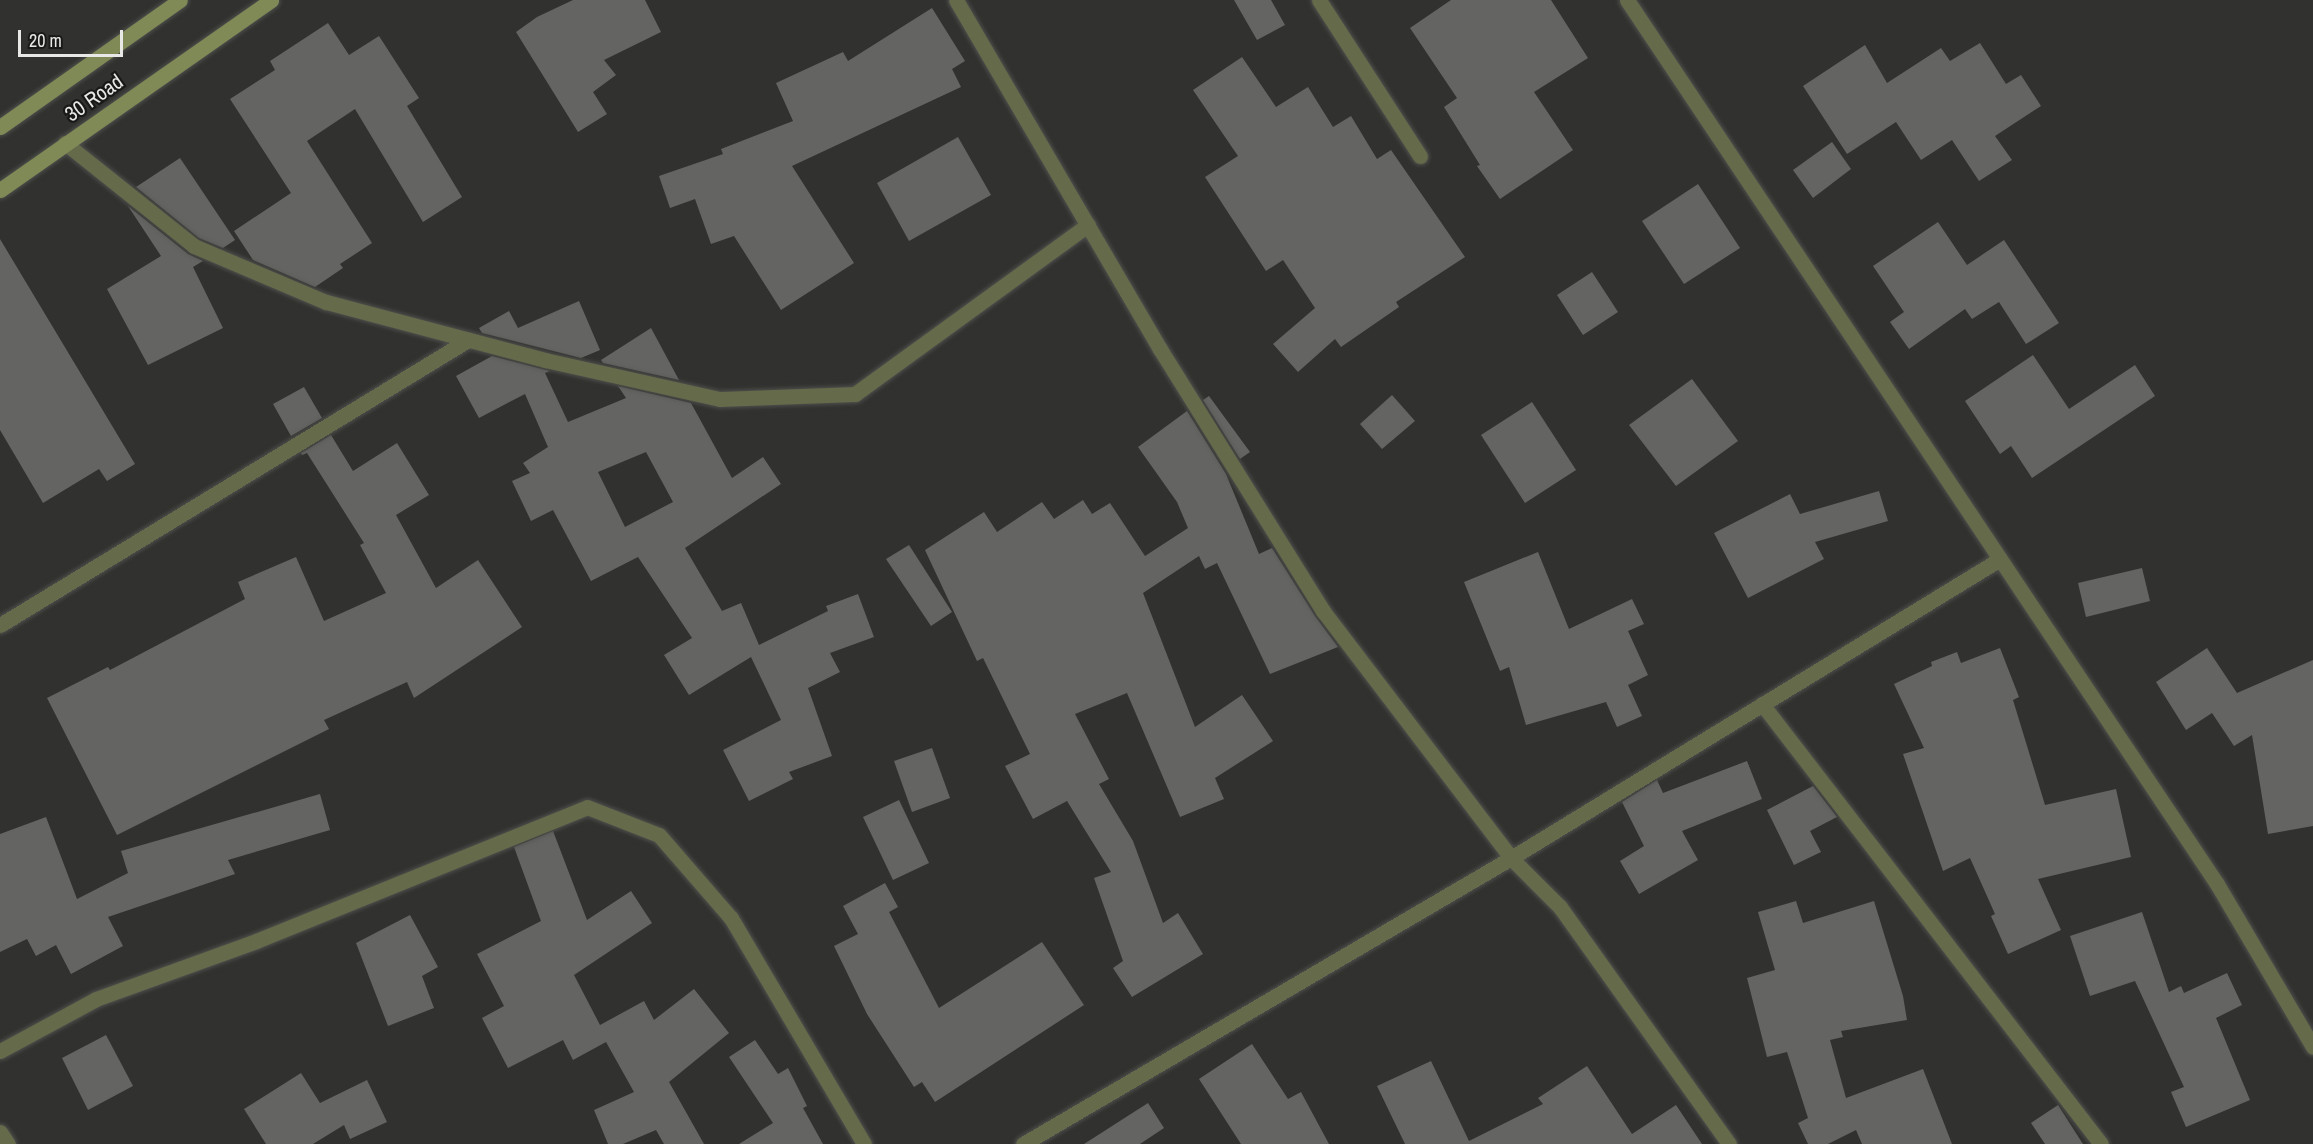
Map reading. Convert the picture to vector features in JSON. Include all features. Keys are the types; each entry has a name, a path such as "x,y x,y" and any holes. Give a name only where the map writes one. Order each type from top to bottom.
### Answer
{"main road":[{"name":"30 Road","path":"0,127 180,0"},
{"name":"30 Road","path":"0,189 271,0"}],"street":[{"path":"956,0 1160,349 1323,611 1511,858 1560,907 1729,1144"},
{"path":"1319,0 1419,156"},
{"path":"1627,0 2217,884 2313,1047"},
{"path":"65,144 194,246 326,302 545,360 720,399 855,394 1088,225"},
{"path":"0,625 468,340"},
{"path":"1023,1144 1511,858 2000,559"},
{"path":"1762,704 2101,1144"},
{"path":"0,1051 96,999 256,941 587,807 660,835 731,918 864,1144"},
{"path":"0,1132 8,1144"}],"building":[{"path":"573,0 645,0 661,32 604,60 616,75 593,92 607,114 578,132 516,32 537,17"},
{"path":"1234,0 1271,0 1285,25 1257,40"},
{"path":"1451,0 1551,0 1588,58 1534,92 1573,150 1500,199 1477,166 1480,165 1444,107 1457,98 1410,28"},
{"path":"932,8 965,61 952,69 961,87 792,166 854,263 781,310 734,236 711,244 695,199 670,208 659,176 723,154 721,149 793,121 776,83 843,52 848,61"},
{"path":"328,23 349,55 379,36 419,98 407,106 462,197 423,222 355,109 307,141 372,243 340,264 343,268 315,287 253,260 234,231 291,193 230,99 275,70 270,61"},
{"path":"1980,43 2006,84 2021,75 2041,106 1995,136 2012,160 1979,181 1952,140 1921,160 1896,122 1847,154 1803,86 1865,45 1887,83 1941,48 1950,61"},
{"path":"1242,57 1276,107 1308,87 1333,127 1351,116 1377,159 1391,150 1465,257 1396,302 1399,307 1341,347 1335,339 1298,372 1273,344 1315,308 1283,260 1266,271 1205,177 1238,156 1193,90"},
{"path":"958,137 991,195 909,241 877,183"},
{"path":"1832,142 1851,169 1813,198 1793,170"},
{"path":"180,158 235,240 223,248 199,238 136,187"},
{"path":"1698,184 1740,248 1684,284 1642,221"},
{"path":"128,206 188,254 203,261 193,267 223,328 148,365 107,289 161,256"},
{"path":"1938,222 1967,265 2004,240 2059,323 2026,344 1999,302 1972,319 1965,309 1909,349 1890,322 1904,312 1873,266"},
{"path":"0,239 135,464 107,481 99,469 43,503 0,430"},
{"path":"1592,272 1618,312 1583,335 1557,295"},
{"path":"579,301 600,350 581,358 482,333 479,328 509,311 518,328"},
{"path":"651,328 679,380 603,363 601,360"},
{"path":"2033,355 2069,409 2135,365 2155,396 2032,478 2011,446 2000,454 1965,401"},
{"path":"492,356 550,371 545,373 568,422 626,398 618,386 691,403 732,478 763,457 781,484 685,548 722,611 741,603 759,645 828,611 826,606 858,594 874,637 830,653 840,672 808,688 832,756 789,772 793,779 749,801 723,750 781,720 751,657 689,695 664,655 692,638 638,557 591,581 553,510 531,521 512,481 530,473 523,463 548,447 525,394 479,418 456,376","holes":["646,452 673,502 625,527 598,472"]},
{"path":"1692,379 1738,441 1676,486 1629,425"},
{"path":"304,387 322,418 291,436 273,404"},
{"path":"1392,395 1415,421 1382,449 1360,424"},
{"path":"1209,396 1250,452 1240,459 1203,400"},
{"path":"1532,402 1576,470 1525,503 1481,435"},
{"path":"1187,411 1226,474 1259,554 1272,548 1315,616 1338,647 1270,674 1217,563 1205,569 1199,556 1143,593 1195,727 1242,695 1273,741 1215,778 1224,799 1180,817 1127,693 1075,714 1109,779 1099,784 1133,841 1163,923 1178,913 1203,954 1132,997 1113,968 1123,961 1094,878 1111,872 1067,801 1033,819 1005,766 1030,754 983,658 977,661 925,550 984,512 997,532 1042,502 1054,519 1083,500 1092,514 1110,503 1145,556 1188,528 1177,502 1138,447"},
{"path":"331,435 353,471 397,443 429,495 396,515 436,588 478,560 522,627 414,698 407,682 324,720 329,729 117,835 47,698 108,667 110,670 245,599 238,582 296,557 324,621 386,593 360,545 364,543 307,453 302,455 301,453"},
{"path":"1879,491 1888,521 1815,542 1824,559 1748,598 1714,533 1790,494 1800,514"},
{"path":"909,545 952,612 931,626 886,559"},
{"path":"1538,552 1569,629 1632,599 1644,624 1628,631 1648,675 1628,685 1642,716 1617,727 1606,702 1526,725 1509,667 1500,671 1464,582"},
{"path":"2142,568 2150,601 2086,617 2078,583"},
{"path":"2000,648 2019,697 2013,700 2045,805 2116,789 2131,857 2038,879 2061,930 2008,954 1991,916 1995,914 1970,858 1943,871 1903,754 1924,748 1894,684 1932,666 1931,662 1957,652 1961,663"},
{"path":"2207,648 2237,693 2313,660 2313,826 2268,834 2252,735 2234,746 2212,713 2186,730 2156,682"},
{"path":"932,748 950,798 912,812 894,761"},
{"path":"1747,761 1762,799 1682,831 1698,860 1639,894 1620,861 1644,846 1622,802 1657,780 1663,793"},
{"path":"1813,786 1837,817 1810,831 1821,852 1794,865 1767,810"},
{"path":"320,794 330,830 228,860 235,874 108,917 123,946 71,974 56,945 36,956 27,939 0,952 0,834 46,817 77,899 128,873 121,851"},
{"path":"899,800 929,863 893,880 863,817"},
{"path":"553,831 587,920 631,891 652,923 574,975 600,1025 644,1001 654,1020 694,989 729,1033 669,1082 704,1144 664,1144 656,1130 623,1144 608,1144 594,1110 634,1092 606,1042 573,1060 563,1040 508,1068 482,1018 504,1006 477,954 541,921 514,847"},
{"path":"885,883 898,907 889,912 939,1008 1042,942 1084,1005 935,1102 922,1082 914,1087 867,1014 834,946 858,934 843,906"},
{"path":"1796,901 1803,923 1874,901 1903,996 1907,1020 1841,1031 1843,1037 1830,1040 1846,1098 1923,1069 1952,1144 1862,1144 1856,1130 1828,1144 1808,1144 1798,1123 1808,1118 1787,1052 1767,1057 1747,978 1775,970 1758,912"},
{"path":"2142,912 2169,992 2181,986 2184,993 2227,973 2242,1005 2216,1018 2250,1100 2186,1127 2171,1092 2184,1087 2135,981 2090,996 2070,936"},
{"path":"410,915 438,967 422,976 434,1008 388,1026 356,943"},
{"path":"106,1035 133,1086 88,1110 62,1058"},
{"path":"755,1040 778,1074 788,1068 807,1106 803,1108 823,1144 739,1144 773,1123 729,1057"},
{"path":"1252,1044 1288,1099 1301,1092 1329,1144 1241,1144 1199,1079"},
{"path":"1431,1061 1469,1141 1543,1104 1538,1098 1587,1066 1632,1134 1676,1105 1702,1144 1405,1144 1377,1086"},
{"path":"301,1073 320,1103 367,1080 387,1122 350,1139 344,1125 313,1144 266,1144 244,1109"},
{"path":"1148,1103 1164,1128 1140,1144 1084,1144"},
{"path":"2058,1105 2083,1144 2045,1144 2031,1123"}]}
